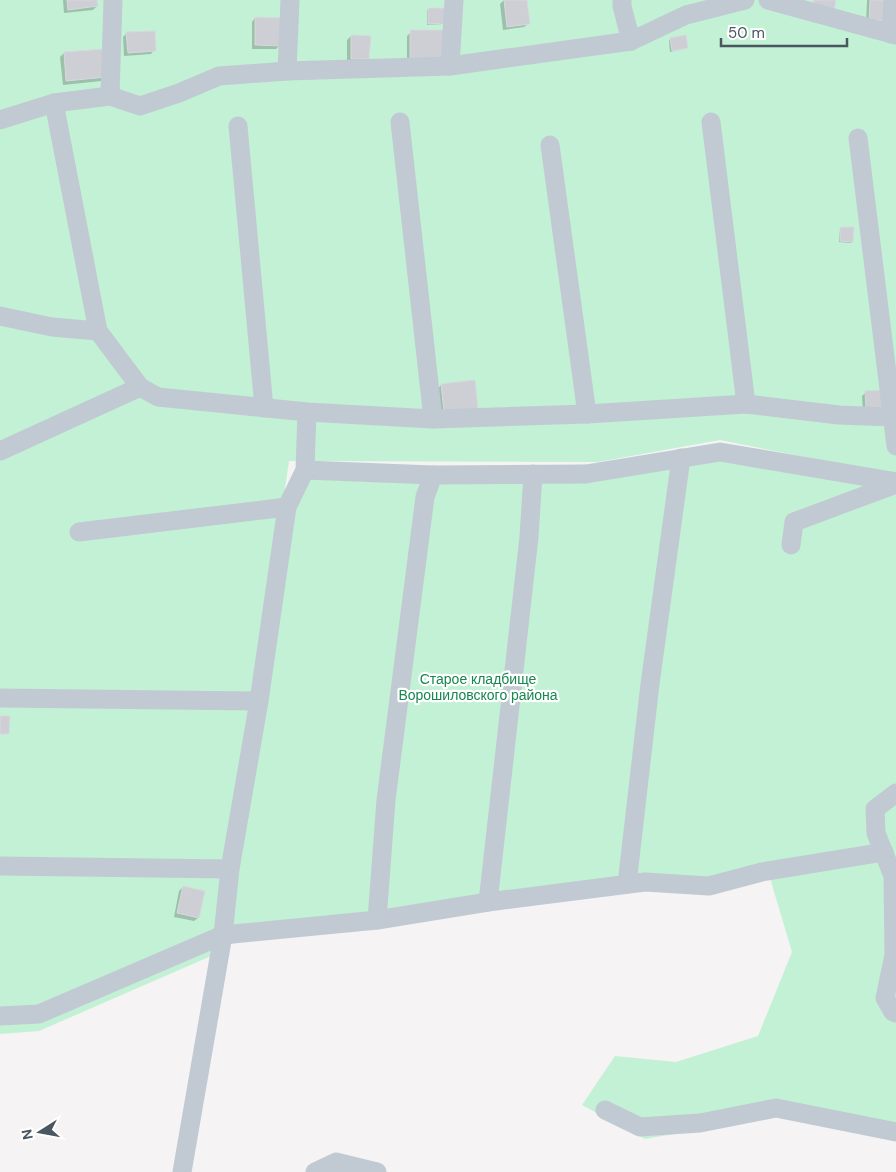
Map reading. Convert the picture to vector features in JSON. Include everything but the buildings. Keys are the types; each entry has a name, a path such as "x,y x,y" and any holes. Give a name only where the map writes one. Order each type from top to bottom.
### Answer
{"lane":[{"path":"110,96 113,0"},
{"path":"287,72 290,0"},
{"path":"450,66 454,0"},
{"path":"622,0 631,41"},
{"path":"0,120 54,103 110,96 140,106 179,93 219,76 450,66 631,41 686,15 745,0"},
{"path":"768,0 894,34 893,0"},
{"path":"54,103 98,331 140,387 158,397 307,412 433,419 587,414 746,404 839,415 892,417"},
{"path":"400,122 433,419"},
{"path":"711,122 746,404"},
{"path":"238,126 264,408"},
{"path":"858,138 896,446"},
{"path":"550,145 587,414"},
{"path":"0,316 52,327 98,331"},
{"path":"0,450 140,387"},
{"path":"182,1172 223,935 230,869 259,701 287,507 305,470 307,412"},
{"path":"305,470 434,475 586,474 720,452 896,483"},
{"path":"627,884 650,684 680,458"},
{"path":"488,902 529,537 533,474"},
{"path":"377,920 386,800 424,497 434,475"},
{"path":"791,545 794,522 896,483"},
{"path":"79,532 287,507"},
{"path":"0,698 259,701"},
{"path":"896,793 875,809 876,832 894,876 894,955 884,998 893,1012 896,1013"},
{"path":"0,1016 39,1014 223,935 377,920 488,902 645,882 709,886 762,872 884,852"},
{"path":"0,866 230,869"},
{"path":"605,1110 640,1127 700,1123 776,1108 896,1132"},
{"path":"315,1172 336,1162 377,1172"}],"green space":[{"path":"0,0 896,0 896,472 890,474 720,440 598,462 289,461 218,953 39,1031 0,1034"},
{"name":"Старое кладбище Ворошиловского района","path":"717,455 896,488 896,1136 774,1112 720,1126 645,1139 582,1105 615,1056 676,1062 758,1036 792,952 767,868 709,882 226,933 292,507 308,476 590,477"}]}
